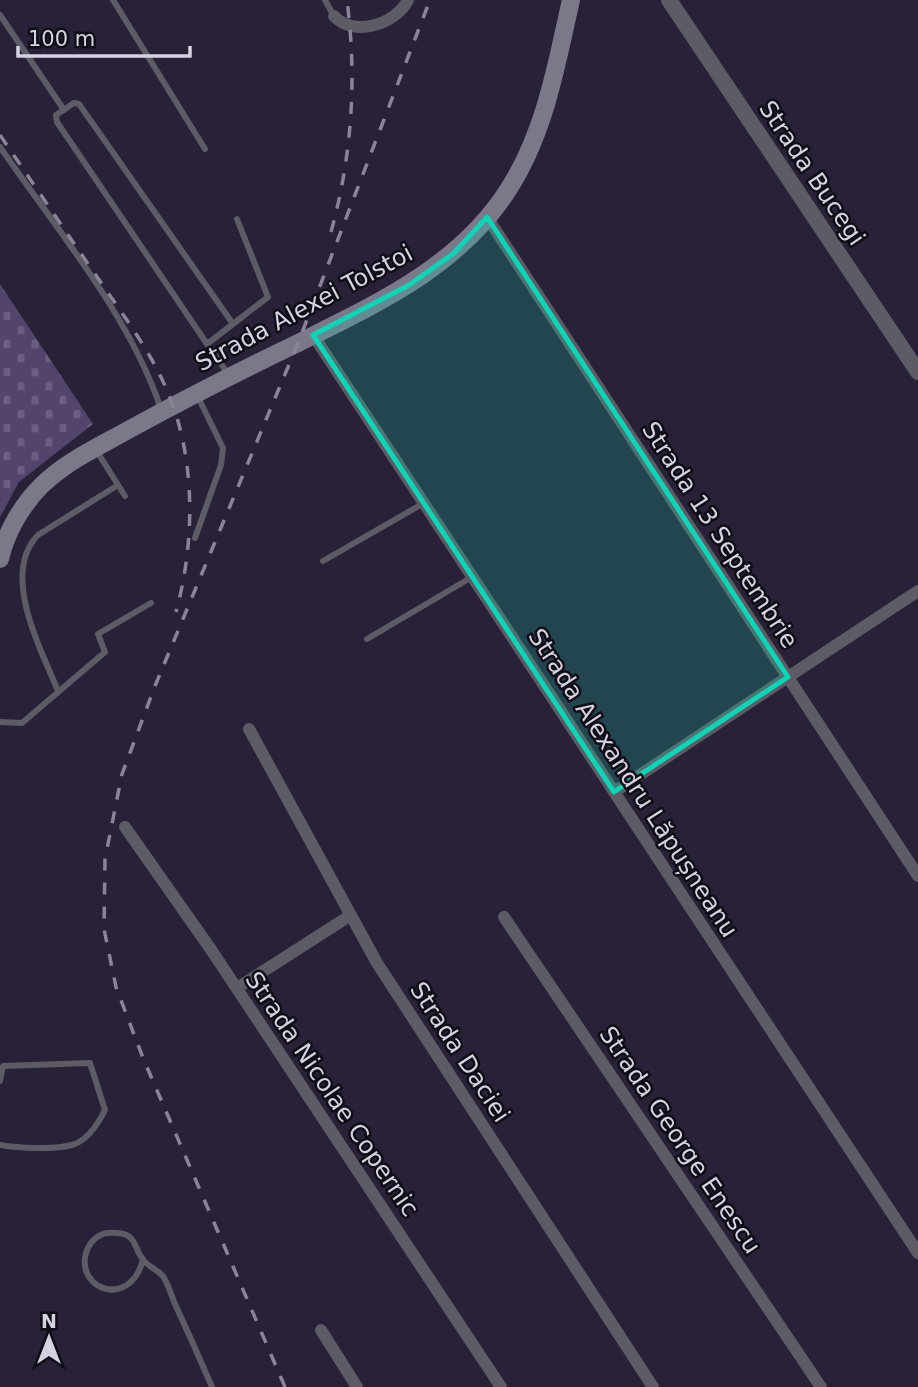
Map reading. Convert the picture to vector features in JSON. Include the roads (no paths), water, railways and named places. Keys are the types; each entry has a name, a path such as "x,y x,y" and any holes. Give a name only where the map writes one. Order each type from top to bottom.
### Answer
{"main road":[{"name":"Strada Alexei Tolstoi","path":"0,559 17,517 38,488 58,471 162,411 409,285 454,253 487,217 513,182 538,130 549,98 571,0"}],"street":[{"path":"334,16 350,26 378,24 396,15 408,0"},
{"name":"Strada Bucegi","path":"669,0 918,372"},
{"name":"Strada 13 Septembrie","path":"487,217 918,876"},
{"name":"Strada Alexandru Lăpușneanu","path":"313,335 918,1253"},
{"path":"614,792 918,591"},
{"name":"Strada Daciei","path":"249,730 377,963 653,1387"},
{"name":"Strada Nicolae Copernic","path":"125,827 237,988 501,1387"},
{"path":"237,988 351,915"},
{"name":"Strada George Enescu","path":"504,918 821,1387"},
{"path":"321,1330 358,1387"}],"lane":[{"path":"113,0 205,149"},
{"path":"325,0 334,16"},
{"path":"0,15 64,110"},
{"path":"230,377 57,122 56,115 74,103 79,104 233,324"},
{"path":"0,147 130,336 149,375 162,411"},
{"path":"207,344 268,297 237,219"},
{"path":"195,538 221,465 223,448 197,393"},
{"path":"95,448 125,496"},
{"path":"58,691 21,600 23,563 30,544 38,535 118,485"},
{"path":"323,561 424,503"},
{"path":"366,639 472,577"},
{"path":"0,722 22,723 105,652 98,634 151,603"},
{"path":"0,1081 4,1066 90,1063 105,1110 96,1127 73,1145 15,1148 0,1145"},
{"path":"143,1260 138,1277 124,1289 105,1290 90,1279 83,1262 89,1244 103,1233 121,1232 136,1242 143,1260 163,1276 212,1387"}],"railway":[{"path":"331,232 344,175 351,117 352,59 347,0"},
{"path":"285,1387 143,1058 116,987 104,929 105,859 122,774 155,686 298,343 430,0"},
{"path":"0,135 141,341 172,403 185,454 190,507 186,561 176,612"}]}
